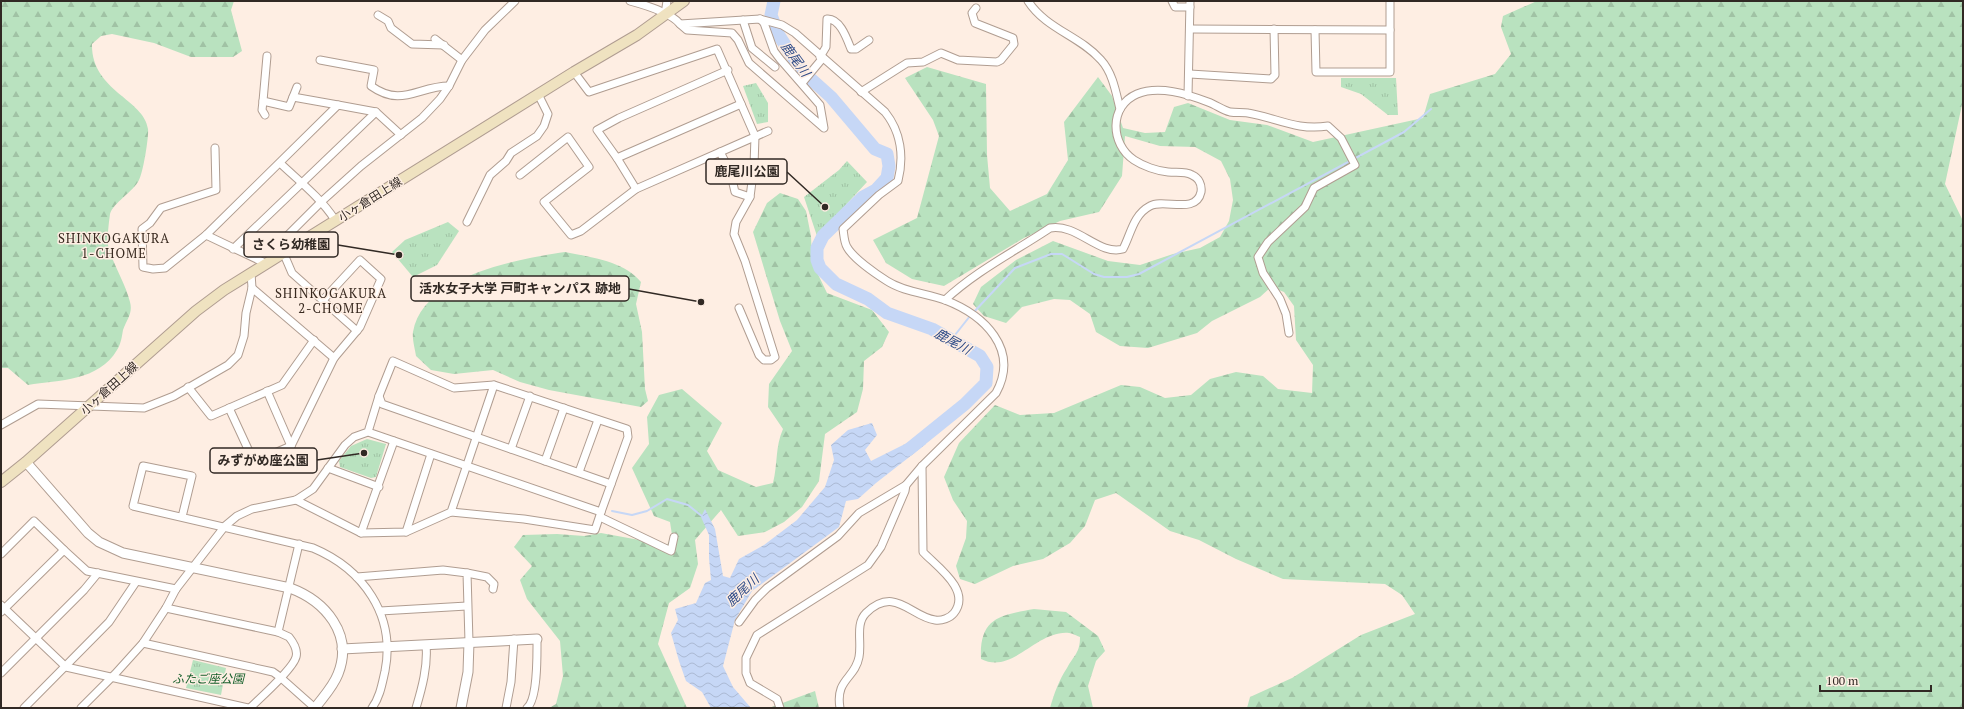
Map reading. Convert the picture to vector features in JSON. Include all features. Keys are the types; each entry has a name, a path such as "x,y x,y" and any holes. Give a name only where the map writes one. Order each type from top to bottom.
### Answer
{"main road":[{"name":"小ヶ倉田上線","path":"1,482 26,462 196,311 224,290 538,94 636,35 684,1"}],"street":[{"path":"206,236 233,249 269,261 279,250 281,242 321,202 361,166 422,118 449,86 462,60 485,30 515,1"},
{"path":"630,1 650,7 675,18 687,30 732,33 738,40 749,63 824,128 820,105 774,51 764,24 760,19"},
{"path":"665,14 667,1"},
{"path":"1028,1 1043,19 1083,43 1102,61 1111,76 1120,109"},
{"path":"1172,1 1175,7 1190,4 1190,74 1188,96"},
{"path":"1315,30 1316,72 1390,72 1390,1"},
{"path":"861,92 907,63 923,62 941,54 958,60 997,62 1001,60 1014,44 1013,38 976,23 972,13 976,8"},
{"path":"378,14 388,21 390,28 412,44 444,45"},
{"path":"680,24 760,19 782,25 795,33 821,58 885,112 897,132 900,146 900,172 898,181 891,188 879,195 843,229 847,247 856,257 887,282 916,293 945,300 983,322 1001,346 1003,363 1002,382 992,397 922,466 906,485 859,513 838,536 767,588 755,600 739,622"},
{"path":"802,83 813,70 826,47 827,19 834,20 840,26 851,49 856,49 869,40"},
{"path":"743,20 752,48 775,67"},
{"path":"1190,29 1390,30"},
{"path":"1190,74 1271,80 1275,75 1274,29"},
{"path":"435,39 462,60"},
{"path":"574,72 589,92 717,49 728,70 755,136 750,197 736,222 734,234 745,261 775,357 771,360 764,360 759,355 739,308"},
{"path":"265,115 262,110 267,56"},
{"path":"320,60 374,70 371,86 387,94 408,96 439,86 449,86"},
{"path":"636,189 618,158 597,130 619,118 728,70"},
{"path":"263,100 289,107 297,87"},
{"path":"945,300 960,286 1050,228 1059,226 1110,249 1118,250 1123,249 1138,216 1150,206 1163,203 1188,204 1196,201 1200,195 1201,189 1199,181 1194,176 1187,173 1169,172 1153,168 1134,160 1123,150 1116,131 1116,122 1120,109 1131,97 1148,90 1169,91 1208,102 1231,112 1248,113 1275,121 1313,128 1328,126 1341,138 1350,154 1355,165 1314,188 1305,207 1268,242 1258,257 1263,273 1280,299 1286,314 1289,333"},
{"path":"467,222 490,175 506,161 511,153 537,136 544,126 548,114 538,94"},
{"path":"294,97 376,112 401,135"},
{"path":"618,158 741,104"},
{"path":"215,148 216,190 161,208 156,212 150,223 142,229 143,267 153,269 165,268 206,236 338,105"},
{"path":"233,249 376,112"},
{"path":"539,196 571,235 581,231 636,189 768,131"},
{"path":"520,175 568,137 589,167 544,202"},
{"path":"720,152 730,171 736,192 750,197"},
{"path":"280,163 300,184 326,205 335,220"},
{"path":"283,252 292,273 357,331"},
{"path":"229,408 254,462 291,446 334,358 357,331 381,279 360,260 323,300"},
{"path":"1,425 38,404 144,408 161,402 228,365 238,355 244,336 246,313 252,288 251,273"},
{"path":"252,288 334,358"},
{"path":"188,388 211,416 282,384 314,340"},
{"path":"296,500 361,533 406,532 451,512 524,519 595,530 628,437 627,430 530,396 494,385 454,388 393,361 379,396 368,432"},
{"path":"451,512 494,385"},
{"path":"267,391 291,446"},
{"path":"379,396 382,404 611,484"},
{"path":"511,449 530,396"},
{"path":"544,461 564,408"},
{"path":"579,472 598,420"},
{"path":"81,708 143,643 166,608 176,589 225,526 237,516 252,509 296,500 313,489 344,445 354,437 368,432 467,466 600,515 671,551 674,537"},
{"path":"361,533 379,487 394,441"},
{"path":"406,532 432,454"},
{"path":"26,462 88,533 100,542 123,553 290,588 308,596 322,606 338,628 342,649 338,674 315,708 273,672 143,643"},
{"path":"182,517 192,476 143,466 133,506 299,544 327,554 357,577 380,611 388,647 383,682 377,701 372,708"},
{"path":"840,708 840,690 842,683 854,669 860,656 861,619 867,612 877,606 890,602 907,606 926,617 938,621 945,620 954,614 958,606 959,597 954,583 923,552 922,466"},
{"path":"328,468 379,487"},
{"path":"780,708 777,699 750,683 746,673 746,658 757,635 868,565 881,547 905,491 906,485"},
{"path":"1,554 34,521 87,571 176,589"},
{"path":"278,632 290,588 299,544"},
{"path":"64,550 2,608 66,667 249,708 290,668 296,657 296,650 289,637 278,632 166,608"},
{"path":"357,577 444,570 487,577 494,584 493,589"},
{"path":"1,673 84,590 98,573"},
{"path":"461,708 468,672 469,642 467,573"},
{"path":"24,708 109,622 136,582"},
{"path":"380,611 467,606"},
{"path":"506,708 511,682 514,639"},
{"path":"342,649 537,639 533,695 531,705 527,708"},
{"path":"416,708 425,672 427,655 426,645"}],"green space":[{"path":"1,1 234,1 231,10 242,51 233,57 191,57 154,43 112,34 101,36 92,44 94,60 100,73 108,84 137,110 144,119 148,129 148,139 139,180 119,201 110,214 108,245 112,259 128,295 131,309 118,348 109,360 100,368 65,380 28,385 8,368 1,368"},
{"path":"1537,1 1963,1 1963,100 1945,184 1963,221 1963,708 1247,708 1250,697 1292,678 1361,635 1415,614 1402,595 1385,584 1283,579 1236,559 1199,540 1170,531 1116,493 1095,500 1085,526 1070,543 1043,559 1013,566 975,584 960,579 956,566 966,538 967,521 953,500 944,477 959,443 995,405 1020,415 1054,413 1121,385 1140,387 1165,398 1191,395 1210,379 1236,372 1263,376 1278,389 1312,393 1313,365 1296,340 1294,306 1284,292 1271,287 1260,297 1212,321 1197,333 1148,348 1120,346 1096,332 1090,314 1070,300 1054,299 1022,307 1006,323 984,316 973,304 981,287 1016,260 1053,241 1108,261 1140,265 1173,254 1200,248 1220,237 1229,221 1233,200 1230,179 1221,161 1195,147 1160,146 1125,136 1122,176 1099,212 1060,221 1024,238 944,286 912,279 886,263 873,240 917,218 939,136 933,120 905,78 927,67 986,84 987,155 990,188 1010,211 1047,194 1068,160 1064,122 1098,77 1112,96 1123,128 1145,133 1165,132 1174,107 1188,103 1230,120 1267,125 1313,142 1423,118 1430,94 1495,74 1511,54 1501,27 1503,16"},
{"path":"1341,78 1396,78 1398,115 1388,115 1361,94 1341,87"},
{"path":"756,83 768,103 768,122 757,124 743,86"},
{"path":"847,161 867,182 817,236 804,197 839,170"},
{"path":"780,193 798,199 806,211 811,236 812,262 827,293 872,310 889,332 882,347 864,361 863,389 857,412 825,434 819,481 802,507 784,522 765,532 738,536 721,510 695,540 698,564 690,588 669,603 658,644 687,708 549,708 556,704 563,676 560,641 527,599 520,580 532,566 514,547 523,535 557,534 584,536 601,533 667,545 672,535 670,522 654,516 632,468 649,444 647,417 659,395 682,389 722,423 707,451 718,470 756,487 773,483 780,436 783,429 768,407 769,384 792,351 780,321 753,232 767,203"},
{"path":"448,222 459,231 437,265 413,277 392,252 405,240"},
{"path":"565,252 606,261 625,269 641,282 636,304 642,332 645,389 648,401 641,407 549,390 520,382 493,370 454,374 431,370 416,356 413,332 421,312 434,296 453,283 499,265 523,259"},
{"path":"367,439 386,444 376,477 371,478 340,467 339,461 351,446"},
{"path":"1034,609 1066,612 1098,636 1105,651 1096,661 1088,686 1093,708 1050,708 1059,682 1078,650 1080,637 1070,633 1057,634 1046,638 1014,657 1004,661 993,662 981,659 981,645 984,634 988,626 994,620 1012,613"},
{"name":"ふたご座公園","path":"193,660 226,668 221,695 186,688"},
{"path":"815,691 819,708 769,708"}],"water":[{"path":"872,423 877,435 865,450 871,461 919,437 926,444 858,499 846,501 839,527 752,591 735,620 723,666 733,687 751,708 711,708 702,692 686,681 671,633 678,620 675,609 696,603 705,583 711,580 709,535 701,517 705,509 715,529 723,576 730,578 739,559 764,545 797,520 825,487 834,460 831,445 848,430"}],"waterway":[{"name":"鹿尾川","path":"774,1 771,15 778,34 802,71 831,97 875,149 887,154 889,166 887,178 876,190 863,197 823,236 817,248 817,260 820,268 836,284 868,299 887,313 932,329 980,356 987,367 986,383 965,404 908,450"},
{"path":"973,313 1015,268 1051,254 1062,254 1094,274 1104,277 1127,277 1139,274 1404,132 1431,109"},
{"path":"951,340 970,316"},
{"path":"612,511 632,515 647,511 667,499 688,505 703,517"}],"place":[{"name":"鹿尾川公園","path":"825,207"},
{"name":"さくら幼稚園","path":"399,255"},
{"name":"活水女子大学 戸町キャンパス 跡地","path":"701,302"},
{"name":"みずがめ座公園","path":"364,453"}],"district":[{"name":"SHINKOGAKURA 1-CHOME","path":"114,246"},
{"name":"SHINKOGAKURA 2-CHOME","path":"331,300"}]}
